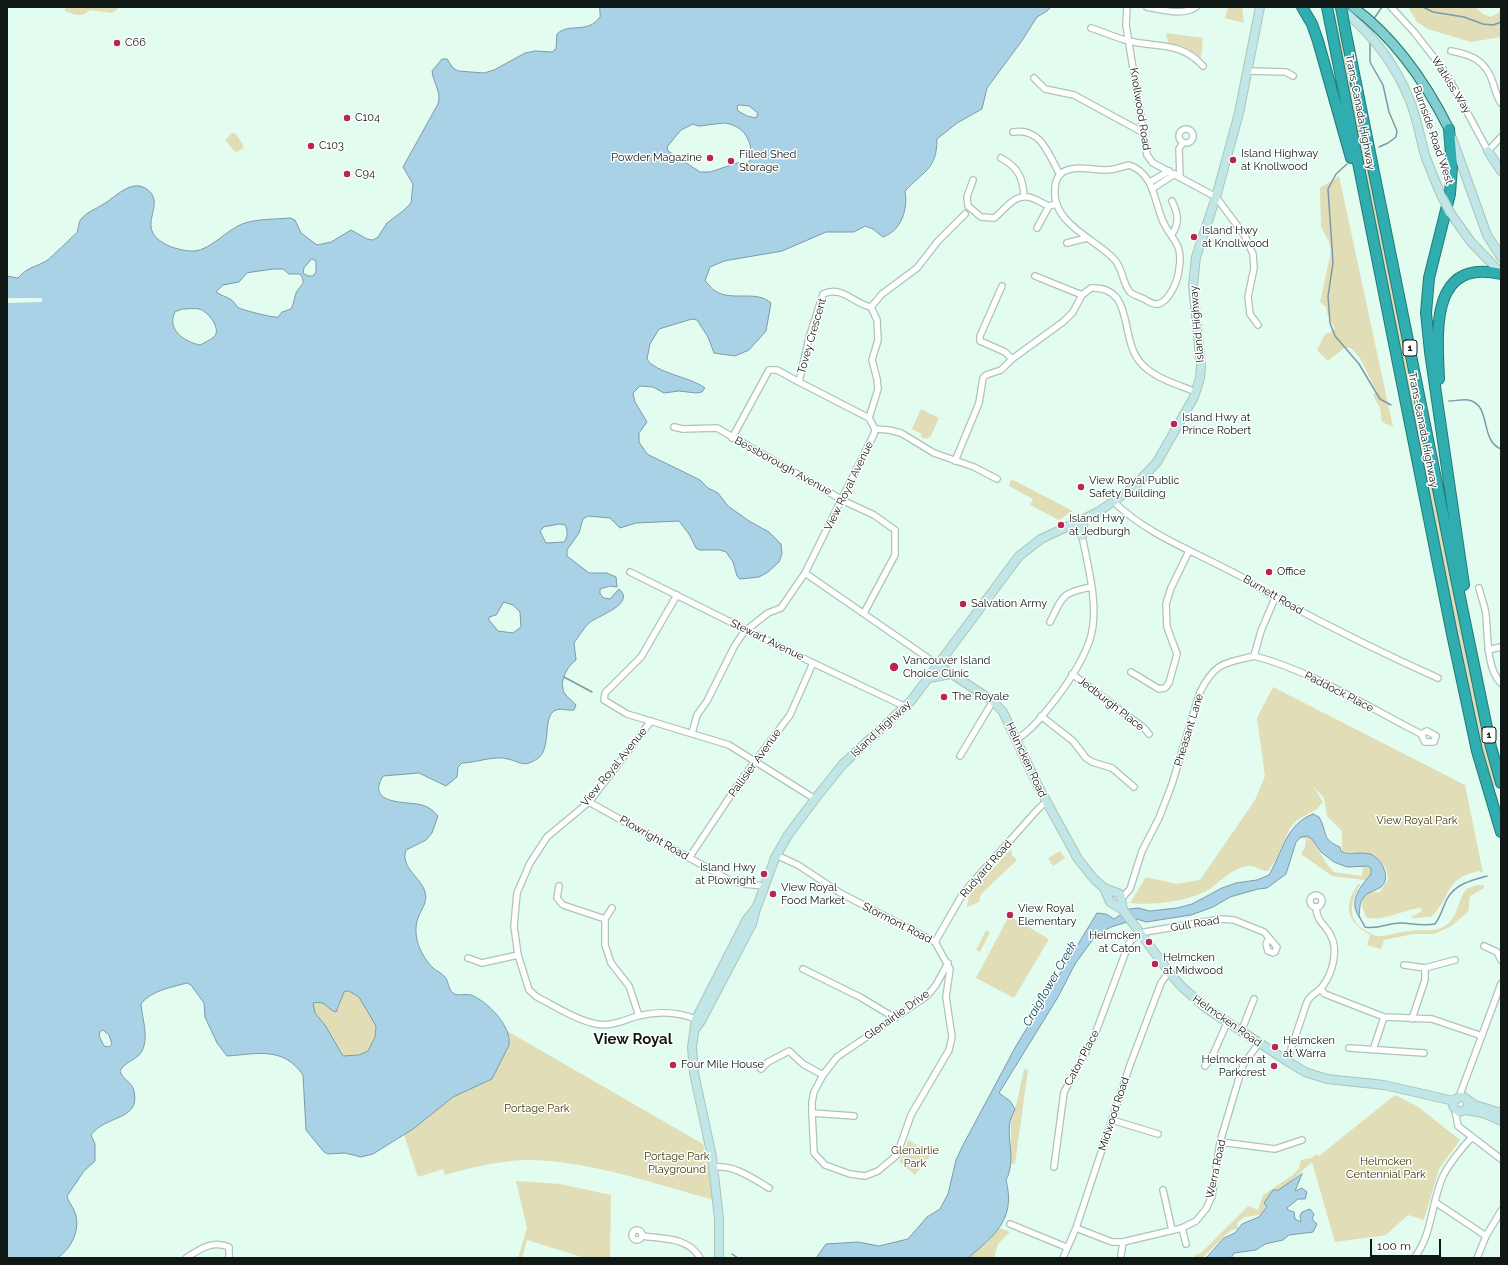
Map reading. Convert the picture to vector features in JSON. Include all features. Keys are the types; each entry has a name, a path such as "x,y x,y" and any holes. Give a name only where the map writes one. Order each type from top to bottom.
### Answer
{"highway":[{"path":"1304,7 1312,24 1331,84 1372,240"},
{"name":"Trans-Canada Highway","path":"1340,7 1491,747 1501,783"},
{"name":"Trans-Canada Highway","path":"1328,11 1372,240 1452,634 1480,763 1501,832"},
{"path":"1449,129 1452,167 1450,194 1429,278 1426,313 1430,352 1476,668"},
{"path":"1443,441 1438,330 1441,304 1449,286 1463,275 1478,270 1501,273"}],"main road":[{"name":"Island Highway","path":"1256,25 1257,7"},
{"name":"Island Highway","path":"719,1258 719,1219 714,1167 692,1059 692,1047 699,1020 747,919 756,909 776,855 814,799 842,764 906,707 1019,556 1041,539 1084,519 1114,502 1134,487 1157,462 1186,413 1196,392 1200,378 1201,354 1193,285 1196,257 1216,197 1239,113 1249,71 1260,7"},
{"name":"Burnside Road West","path":"1340,7 1377,28 1395,46 1438,107 1449,129 1487,235 1501,257"},
{"name":"Burnside Road West","path":"1353,7 1398,74 1411,103 1426,157 1442,198 1451,214 1471,242 1501,273"},
{"name":"Watkiss Way","path":"1488,151 1501,171"},
{"path":"1082,536 1084,519"},
{"path":"1071,525 1082,536"},
{"name":"Helmcken Road","path":"938,665 993,701 1008,721 1046,802 1084,868 1116,898 1140,934 1169,972 1194,999 1227,1023 1305,1072 1327,1080 1384,1085 1434,1097 1460,1104 1501,1120"},
{"path":"929,678 951,674"},
{"name":"Helmcken Road","path":"1460,1104 1475,1105 1501,1113"}],"street":[{"name":"Knollwood Road","path":"1127,7 1126,25 1130,41 1142,132 1149,159 1216,197"},
{"path":"1147,7 1180,11 1191,10 1196,7"},
{"name":"Watkiss Way","path":"1390,7 1414,32 1446,73 1488,151"},
{"path":"1091,28 1130,41 1180,48 1194,56 1203,66"},
{"path":"1451,51 1478,60 1485,65 1489,71 1501,103"},
{"path":"1249,71 1286,72 1293,76"},
{"path":"1034,78 1044,89 1074,96 1142,132"},
{"path":"1013,132 1027,131 1040,140 1060,175"},
{"path":"1488,151 1501,137"},
{"path":"1152,188 1178,175 1179,148 1183,142"},
{"path":"1001,158 1012,163 1020,176 1023,184 1024,196"},
{"path":"1129,165 1137,168 1150,182 1163,221 1180,249 1179,270 1176,283 1165,300 1158,304 1151,303 1131,292 1115,259 1072,225 1056,204 1055,184 1063,172 1073,169 1107,170 1129,165"},
{"path":"1150,182 1168,171"},
{"path":"973,180 967,197 968,206 982,217 994,218 1012,201 1024,196 1033,198 1049,206 1056,204"},
{"path":"1216,197 1245,236 1253,254 1254,268 1248,297 1250,314 1258,325"},
{"path":"1172,201 1178,212 1178,220 1172,234"},
{"path":"1037,228 1049,206"},
{"path":"870,418 878,389 872,360 878,340 877,320 871,307 882,294 917,268 938,242 965,214"},
{"path":"1066,243 1088,238"},
{"path":"1035,276 1082,295"},
{"path":"1002,286 980,336 980,341 1005,352 1012,359"},
{"path":"956,461 979,403 984,378 1001,370 1012,359 1063,322 1073,312 1082,295 1088,290 1095,288 1116,294 1122,306 1130,346 1141,363 1155,374 1196,392"},
{"name":"Tovey Crescent","path":"799,382 809,338 823,294 829,291 840,292 871,307"},
{"name":"Tovey Crescent","path":"732,438 769,370 777,370 870,418"},
{"name":"View Royal Avenue","path":"692,733 697,715 707,701 735,645 746,630 768,613 781,608 804,573 874,434 874,429 870,418"},
{"name":"Bessborough Avenue","path":"674,427 684,429 717,428 732,438 842,499 874,515 896,530 894,555 864,613"},
{"path":"874,429 889,430 901,433 934,453 974,467 997,479"},
{"name":"Burnett Road","path":"1114,502 1131,518 1189,551 1238,574 1276,598 1371,648 1438,678"},
{"path":"1017,739 1034,726 1062,690 1081,660 1091,635 1093,607 1082,536"},
{"path":"1131,672 1156,688 1165,688 1169,684 1177,654 1170,639 1166,622 1166,604 1171,588 1189,551"},
{"name":"Stewart Avenue","path":"630,572 906,707"},
{"name":"Helmcken Road","path":"804,573 938,665"},
{"path":"1050,622 1064,596 1073,591 1091,587"},
{"path":"1479,588 1485,613 1488,650 1494,674 1501,683"},
{"path":"677,595 640,657 605,693 603,698 608,703 627,714 729,745 814,799"},
{"path":"1254,656 1261,631 1276,598"},
{"path":"1488,650 1499,648"},
{"name":"Paddock Place","path":"1254,656 1274,661 1301,672 1421,734"},
{"name":"Pheasant Lane","path":"1116,898 1130,889 1142,851 1159,818 1172,784 1200,692 1206,680 1216,668 1230,661 1254,656"},
{"name":"Pallisier Avenue","path":"689,858 741,780 790,715 814,663"},
{"name":"Jedburgh Place","path":"1072,674 1144,728 1149,734"},
{"path":"960,756 993,701"},
{"path":"1041,716 1073,741 1086,758 1092,762 1112,768 1134,787"},
{"name":"View Royal Avenue","path":"651,721 589,802 547,837 530,863 517,893 514,926 518,955 529,990 537,997 596,1024 612,1024 639,1016 670,1013 699,1020"},
{"name":"Plowright Road","path":"589,802 729,880 743,884 765,886"},
{"name":"Rudyard Road","path":"935,942 961,897 972,883 1046,802"},
{"name":"Stormont Road","path":"776,855 798,864 842,894 935,942 948,964"},
{"path":"559,886 557,898 563,905 604,919"},
{"path":"1287,1061 1307,1002 1309,998 1320,989 1327,979 1335,953 1332,938 1318,919 1316,907"},
{"path":"612,908 604,919 605,945 611,963 629,986 639,1016"},
{"name":"Gull Road","path":"1140,934 1221,919 1234,920 1251,925 1264,932 1269,938"},
{"name":"Caton Place","path":"1054,1167 1064,1092 1094,1037 1129,943 1140,934"},
{"path":"1484,946 1497,952 1501,960"},
{"path":"468,958 482,963 518,955"},
{"path":"1404,965 1425,968 1455,960"},
{"name":"Glenairlie Drive","path":"948,964 951,973 946,997 952,1037 949,1050 911,1115 900,1150 891,1161 878,1171 865,1176 850,1174 825,1165 814,1153 812,1113 814,1092 823,1075 837,1057 932,991 948,964"},
{"path":"1412,1019 1424,980 1425,968"},
{"path":"803,969 860,997 895,1018"},
{"name":"Midwood Road","path":"1062,1258 1076,1228 1130,1065 1161,984 1169,972"},
{"path":"1501,984 1468,1076 1460,1104 1458,1126 1501,1159"},
{"path":"1320,989 1325,994 1384,1017 1432,1019 1482,1036"},
{"path":"1241,1032 1254,999"},
{"path":"1373,1050 1384,1017"},
{"path":"1205,1066 1211,1059 1227,1023"},
{"name":"Werra Road","path":"1076,1228 1112,1242 1123,1242 1182,1228 1196,1222 1206,1209 1212,1196 1220,1142 1243,1065 1259,1043"},
{"path":"1349,1048 1424,1052"},
{"path":"762,1069 768,1062 789,1051 803,1064 823,1075"},
{"path":"812,1113 854,1116"},
{"path":"1112,1120 1158,1134"},
{"path":"1414,1258 1426,1235 1444,1174 1459,1152 1472,1137"},
{"path":"1220,1142 1275,1149 1302,1140"},
{"path":"714,1167 724,1166 738,1171 769,1188"},
{"path":"1163,1190 1172,1230"},
{"path":"1435,1202 1486,1236"},
{"path":"1477,1258 1486,1236 1501,1211"},
{"path":"1010,1224 1066,1247"},
{"path":"1182,1228 1186,1244"},
{"path":"642,1236 684,1243 690,1246 700,1258"},
{"path":"1121,1255 1123,1242"},
{"path":"186,1258 210,1244 218,1244 229,1247 229,1258"}],"green space":[{"path":"66,7 120,7 112,13 90,10 87,13 78,15 65,11"},
{"path":"1228,7 1242,7 1244,23 1225,18"},
{"path":"1408,7 1475,7 1483,14 1491,17 1501,11 1501,37 1471,42 1428,29 1417,22"},
{"path":"1335,13 1338,29 1341,28 1346,66 1353,87 1497,782 1496,786 1490,786 1478,735 1332,14"},
{"path":"1166,33 1203,38 1201,58 1184,47 1168,43"},
{"path":"232,133 236,134 243,145 243,148 237,152 234,151 225,140"},
{"path":"1339,176 1393,427 1382,422 1380,408 1373,395 1377,392 1360,358 1351,348 1344,348 1328,361 1317,350 1325,334 1332,332 1335,328 1328,316 1326,307 1320,302 1331,251 1329,242 1321,227 1320,188"},
{"path":"921,409 939,418 930,438 928,437 927,439 921,437 922,434 912,429"},
{"path":"1011,479 1073,511 1059,520 1030,505 1033,499 1009,486"},
{"name":"View Royal Park","path":"1273,687 1465,785 1483,873 1479,871 1459,878 1449,890 1438,910 1431,917 1411,917 1422,911 1421,908 1386,917 1366,917 1362,906 1363,896 1368,892 1380,892 1388,879 1386,868 1375,855 1342,851 1342,831 1327,816 1324,798 1313,786 1323,802 1317,809 1297,820 1290,828 1275,861 1268,871 1253,866 1242,867 1232,872 1211,888 1193,896 1172,902 1149,904 1130,903 1146,877 1177,884 1200,880 1255,800 1265,776 1257,718"},
{"path":"1305,830 1334,872 1362,876 1363,867 1373,867 1372,877 1365,880 1332,876 1301,854 1305,847 1306,839 1300,838"},
{"path":"1011,849 1012,855 1017,860 981,894 979,902 967,907 969,895"},
{"path":"1060,851 1065,858 1053,866 1048,858"},
{"path":"1358,884 1360,885 1354,897 1352,909 1355,921 1359,926 1376,936 1384,936 1414,930 1432,930 1441,928 1449,923 1453,918 1466,889 1477,885 1484,885 1484,888 1470,896 1468,912 1450,927 1434,934 1413,934 1384,940 1381,949 1367,945 1370,935 1356,924 1349,913 1350,900"},
{"path":"1009,916 1049,939 1014,998 976,978"},
{"path":"986,930 990,932 980,952 976,950"},
{"path":"349,991 359,997 377,1026 375,1037 368,1051 359,1055 343,1056 325,1025 315,1014 313,1003 319,1002 324,1004 332,1011 339,1007 341,997 344,992"},
{"name":"Portage Park","path":"507,1031 703,1144 714,1200 597,1168 549,1161 526,1160 496,1163 445,1175 443,1169 418,1177 404,1135 453,1097 492,1079 510,1039"},
{"path":"1024,1069 1028,1070 1015,1164 1011,1164 1011,1118 1017,1102"},
{"name":"Helmcken Centennial Park","path":"1395,1095 1417,1106 1460,1140 1439,1169 1424,1220 1408,1215 1386,1235 1335,1242 1312,1162 1266,1204 1266,1209 1261,1215 1244,1217 1237,1223 1238,1229 1231,1230 1202,1258 1195,1258 1194,1256 1201,1253 1248,1206 1258,1210 1263,1195 1293,1175 1299,1168 1301,1160 1311,1158 1317,1154 1319,1156"},
{"name":"Glenairlie Park","path":"908,1140 932,1154 915,1175 899,1161 905,1153"},
{"path":"516,1181 560,1184 611,1195 610,1258 585,1258 527,1240 522,1258 518,1258 527,1228"},
{"path":"999,1228 1010,1232 998,1244 994,1258 968,1258 987,1242"}],"water":[{"path":"600,7 1051,7 1037,17 1021,42 987,88 982,109 957,123 937,139 935,157 932,164 905,191 906,205 902,218 890,234 883,237 873,229 865,226 854,232 826,232 782,251 724,261 710,267 705,281 715,291 723,295 730,296 759,297 771,303 766,331 749,350 735,356 714,353 708,337 697,320 692,319 659,329 650,344 647,359 651,364 657,368 699,384 705,388 702,392 696,393 679,391 664,393 653,387 640,386 633,393 635,402 647,422 639,433 639,442 647,454 700,480 708,488 718,493 728,506 749,521 769,532 781,544 782,554 779,562 768,572 759,577 740,579 737,576 733,562 726,552 720,550 699,550 696,548 689,534 679,521 636,523 620,528 610,518 588,516 583,519 579,533 567,550 567,556 589,573 607,573 616,577 617,587 610,586 600,589 600,594 604,598 610,599 619,589 623,595 623,600 619,605 589,623 574,643 576,660 564,675 562,685 565,694 576,705 574,710 558,709 552,713 549,719 545,748 542,754 532,762 525,764 503,758 462,763 458,767 457,777 446,786 419,773 383,776 379,786 380,793 384,797 399,802 425,806 435,812 438,816 432,833 426,840 406,850 405,856 408,867 420,882 426,896 425,903 416,924 418,944 428,963 445,977 453,993 457,995 471,995 477,998 491,1008 503,1022 507,1030 509,1045 492,1079 453,1097 413,1129 373,1154 361,1157 345,1153 328,1154 324,1152 306,1130 303,1075 295,1066 287,1060 269,1054 259,1053 227,1056 217,1043 205,1017 204,1003 191,985 187,983 162,990 150,996 141,1004 145,1030 145,1044 139,1055 124,1066 120,1071 134,1091 135,1101 132,1108 127,1113 97,1129 91,1135 95,1144 95,1161 84,1171 67,1196 74,1210 77,1223 71,1243 57,1258 7,1258 7,276 18,278 29,269 45,262 77,232 80,221 84,216 124,190 136,186 148,190 154,198 151,224 155,236 165,244 178,249 197,251 211,245 231,230 245,223 261,220 290,218 295,220 301,233 317,245 331,242 351,230 367,239 373,240 378,237 387,223 411,203 413,184 403,167 438,104 439,95 432,71 442,59 447,59 453,68 458,71 484,73 494,70 525,53 535,51 552,52 556,49 557,34 567,29 589,26 600,17","holes":["740,105 749,106 758,113 756,118 747,116 738,111 737,106","724,123 737,127 749,140 751,160 746,163 737,163 710,172 700,172 668,151 667,147 681,130 693,124 698,126","312,259 316,261 316,272 313,276 308,276 303,273 304,268","274,269 283,269 289,274 300,274 303,280 296,293 291,309 282,312 278,317 239,308 231,300 216,292 223,285 239,282 247,273","183,309 203,310 213,321 216,334 214,337 200,345 188,341 175,330 173,318 175,312","560,524 565,525 567,536 564,542 546,543 540,531 544,527","504,602 513,605 520,612 521,627 513,633 498,631 489,620 489,617 496,615","349,991 359,997 376,1026 375,1037 368,1051 359,1055 343,1056 325,1025 315,1013 313,1003 318,1002 324,1004 332,1011 336,1012 344,992","103,1030 109,1035 112,1044 109,1047 104,1046 99,1036 100,1032"]},
{"path":"1313,814 1319,817 1327,838 1340,847 1341,851 1345,853 1370,854 1378,859 1384,868 1384,883 1381,887 1363,898 1360,905 1359,917 1356,911 1355,899 1363,883 1371,874 1371,868 1368,866 1347,867 1334,862 1321,852 1312,839 1307,836 1301,837 1296,842 1286,874 1267,888 1230,897 1213,907 1191,915 1146,922 1137,919 1111,927 1096,935 1075,964 1058,997 999,1093 1010,1101 1015,1109 1011,1118 1009,1132 1011,1164 1006,1180 1008,1205 1001,1225 995,1233 968,1258 816,1258 826,1244 858,1242 879,1246 908,1239 927,1217 940,1209 948,1194 956,1160 962,1147 1016,1046 1097,913 1106,914 1114,919 1129,909 1138,908 1150,911 1177,908 1192,904 1222,888 1236,883 1257,880 1269,875 1291,832 1304,819"},
{"path":"1302,1174 1295,1191 1302,1188 1307,1192 1305,1199 1298,1199 1287,1208 1288,1210 1294,1212 1295,1219 1301,1222 1300,1216 1302,1212 1310,1209 1314,1214 1312,1219 1317,1224 1313,1232 1289,1235 1283,1240 1265,1244 1256,1250 1234,1253 1231,1258 1206,1258 1224,1238 1235,1233 1242,1224 1259,1217 1267,1207 1264,1203 1273,1190 1278,1190"}],"pier":[{"path":"7,298 42,298 42,302 7,303"}],"waterway":[{"name":"Craigflower Creek","path":"1373,20 1382,7"},
{"name":"Craigflower Creek","path":"1423,7 1433,12 1464,17 1483,24 1493,25 1501,22"},
{"name":"Craigflower Creek","path":"1370,40 1370,62 1383,85 1389,112 1397,131 1396,137 1379,147"},
{"name":"Craigflower Creek","path":"1347,164 1336,174 1328,189 1333,263 1328,296 1330,323 1335,336 1359,364 1380,399 1391,405"},
{"name":"Craigflower Creek","path":"1449,401 1468,400 1475,403 1480,408 1490,438 1494,444 1501,449"},
{"path":"564,677 592,692"},
{"name":"Craigflower Creek","path":"1359,916 1365,927 1370,928 1398,923 1423,925 1435,924 1450,894 1464,883 1487,876"},
{"path":"732,1254 738,1258"}],"place":[{"name":"C66","path":"117,43"},
{"name":"C104","path":"347,118"},
{"name":"C103","path":"311,146"},
{"name":"Powder Magazine","path":"710,158"},
{"name":"Island Highway at Knollwood","path":"1233,160"},
{"name":"Filled Shed Storage","path":"731,161"},
{"name":"C94","path":"347,174"},
{"name":"Island Hwy at Knollwood","path":"1194,237"},
{"name":"Island Hwy at Prince Robert","path":"1174,424"},
{"name":"View Royal Public Safety Building","path":"1081,487"},
{"name":"Island Hwy at Jedburgh","path":"1061,525"},
{"name":"Office","path":"1269,572"},
{"name":"Salvation Army","path":"963,604"},
{"name":"Vancouver Island Choice Clinic","path":"894,667"},
{"name":"The Royale","path":"944,697"},
{"name":"Island Hwy at Plowright","path":"764,874"},
{"name":"View Royal Food Market","path":"773,894"},
{"name":"View Royal Elementary","path":"1010,915"},
{"name":"Helmcken at Caton","path":"1149,942"},
{"name":"Helmcken at Midwood","path":"1155,964"},
{"name":"Helmcken at Warra","path":"1275,1047"},
{"name":"Four Mile House","path":"673,1065"},
{"name":"Helmcken at Parkcrest","path":"1274,1066"}],"district":[{"name":"View Royal","path":"633,1039"}],"park label":[{"name":"Portage Park Playground","path":"677,1163"}]}
